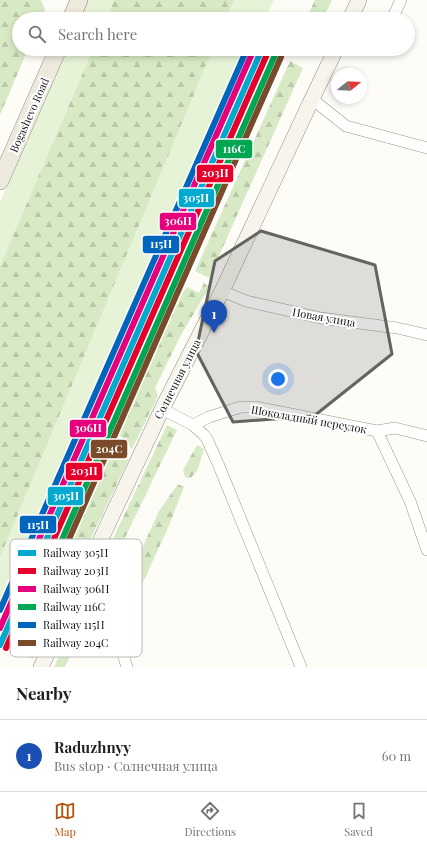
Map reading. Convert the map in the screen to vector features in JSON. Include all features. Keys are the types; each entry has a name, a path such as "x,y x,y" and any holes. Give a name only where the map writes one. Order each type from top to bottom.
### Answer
{"main road":[{"path":"74,12 79,0"},
{"name":"Bogashevo Road","path":"0,180 55,56"}],"street":[{"path":"353,12 359,0"},
{"path":"395,12 401,0"},
{"name":"Солнечная улица","path":"102,539 162,409 222,291 333,56"},
{"path":"312,99 346,126 427,148"},
{"name":"Новая улица","path":"222,291 246,301 321,318 397,328 427,334"},
{"name":"Шоколадный переулок","path":"193,425 209,417 241,407 255,407 377,431 395,428 427,436"},
{"path":"162,409 193,425 208,439 301,667"},
{"path":"377,431 410,501 427,550"},
{"name":"Солнечная улица","path":"41,667 46,657"},
{"path":"123,657 127,667"}],"highlighted area":[{"path":"261,231 375,265 392,354 314,416 233,422 196,351 215,261"}],"green space":[{"path":"0,0 41,0 45,9 44,12 12,12 12,56 25,56 0,115"},
{"path":"88,0 114,0 109,12 83,12"},
{"path":"114,0 234,0 229,12 109,12"},
{"path":"234,0 274,0 268,12 229,12"},
{"path":"315,0 332,0 326,12 309,12"},
{"path":"64,56 90,56 0,266 0,202"},
{"path":"90,56 210,56 0,557 0,266"},
{"path":"210,56 249,56 37,539 10,539 10,601 0,624 0,557"},
{"path":"290,61 303,68 209,278 195,271"},
{"path":"204,283 210,286 181,335 155,388 158,396 132,449 118,433 183,292 187,287 199,293"},
{"path":"167,425 177,430 124,539 113,539"},
{"path":"197,445 204,449 198,469 191,478 185,477 183,470"},
{"path":"129,459 91,539 66,539 100,461"},
{"path":"178,484 184,487 168,528 142,584 142,548 159,511"},
{"path":"59,657 70,657 65,667 54,667"}],"rail line":[{"name":"115Н","path":"31,539 244,56"},
{"name":"306Н","path":"39,539 251,56"},
{"name":"305Н","path":"47,539 259,56"},
{"name":"203Н","path":"54,539 266,56"},
{"name":"116С","path":"62,539 275,56"},
{"name":"204С","path":"69,539 281,57"},
{"name":"115Н","path":"0,610 10,587"},
{"name":"306Н","path":"0,628 10,605"},
{"name":"305Н","path":"0,645 10,622"},
{"name":"203Н","path":"6,648 10,639"}],"place":[{"name":"Raduzhnyy","path":"214,333"}]}
